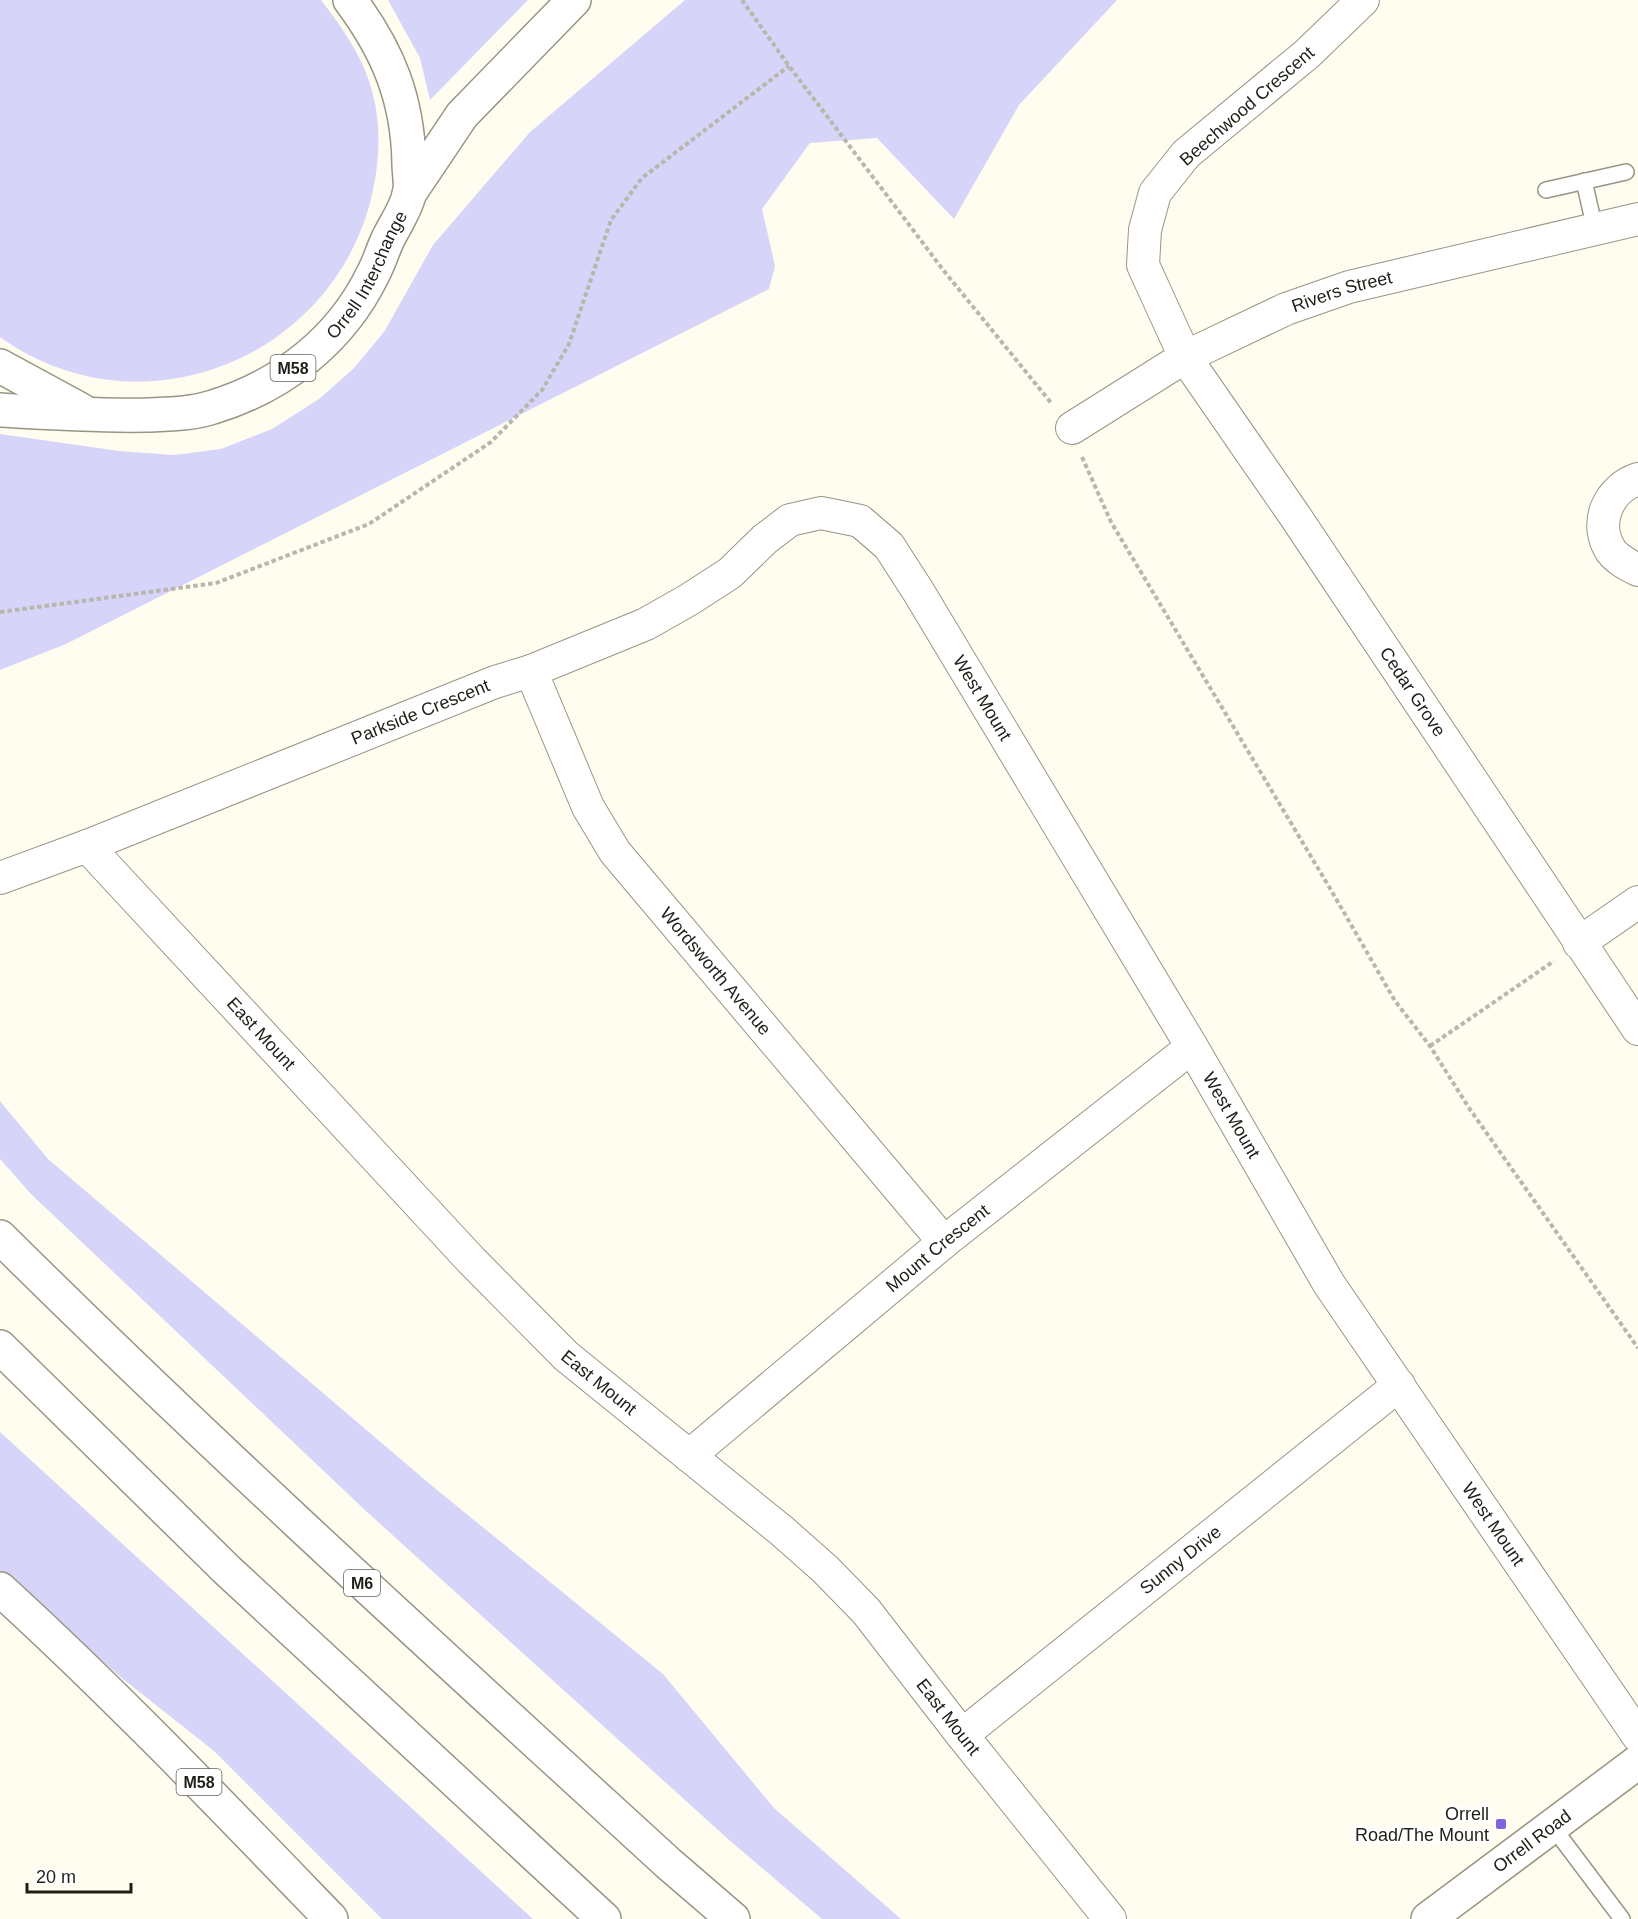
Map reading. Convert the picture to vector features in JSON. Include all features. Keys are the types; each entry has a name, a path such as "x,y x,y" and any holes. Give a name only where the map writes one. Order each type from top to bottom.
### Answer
{"main road":[{"name":"Orrell Interchange","path":"0,410 91,415 174,414 210,408 244,396 283,376 316,350 350,312 373,275 409,194 408,146 401,97 367,22 350,0"},
{"name":"M58","path":"409,194 462,115 574,0"},
{"name":"Orrell Interchange","path":"0,366 91,415"},
{"name":"M6","path":"0,1237 97,1333 284,1510 650,1847 733,1919"},
{"path":"0,1347 227,1570 604,1919"},
{"name":"M58","path":"0,1589 64,1648 169,1752 332,1919"},
{"name":"Orrell Road","path":"1428,1919 1638,1762"}],"street":[{"name":"Beechwood Crescent","path":"1185,357 1143,265 1145,230 1155,193 1186,154 1307,54 1363,0"},
{"name":"Rivers Street","path":"1072,428 1185,357 1286,309 1348,287 1638,219"},
{"name":"Cedar Grove","path":"1185,357 1295,516 1638,1029"},
{"path":"1638,479 1628,482 1615,492 1607,506 1603,522 1605,538 1612,552 1624,563 1638,570"},
{"name":"Parkside Crescent","path":"0,878 87,846 484,687 531,671 655,619 730,573 765,538 790,520 821,513"},
{"name":"West Mount","path":"821,513 860,521 889,546 1191,1047 1329,1284 1638,1736"},
{"name":"Wordsworth Avenue","path":"531,671 588,807 615,852 944,1242"},
{"name":"East Mount","path":"87,846 462,1251 558,1348 782,1531 825,1569 866,1611 1110,1919"},
{"path":"1580,943 1638,902"},
{"name":"Mount Crescent","path":"689,1456 944,1242 1191,1047"},
{"name":"Sunny Drive","path":"962,1735 1399,1385"}],"lane":[{"path":"1546,190 1626,172"},
{"path":"1584,181 1595,229"},
{"path":"1552,1826 1622,1919"}],"path":[{"path":"742,0 944,271 1072,428 1111,522 1395,1001 1430,1046 1469,1108 1638,1348"},
{"path":"0,612 216,583 369,524 491,442 542,390 569,344 611,220 642,178 789,66"},
{"path":"1430,1046 1580,943"}],"shaded area":[{"path":"0,0 321,0 345,33 365,69 376,108 378,149 376,177 370,203 347,259 313,305 270,342 220,367 165,380 109,380 53,366 0,337"},
{"path":"388,0 528,0 430,100 420,58"},
{"path":"685,0 1117,0 1019,105 954,219 877,138 810,143 762,209 775,266 769,289 66,644 0,670 0,434 119,451 174,455 221,449 272,429 319,399 353,369 384,332 433,245 530,132"},
{"path":"0,1101 48,1159 431,1485 663,1674 774,1808 901,1919 822,1919 728,1839 366,1511 31,1194 0,1159"},
{"path":"0,1432 533,1919 382,1919 214,1751 123,1679 0,1570"}],"place":[{"name":"Orrell Road/The Mount","path":"1501,1824"}]}
